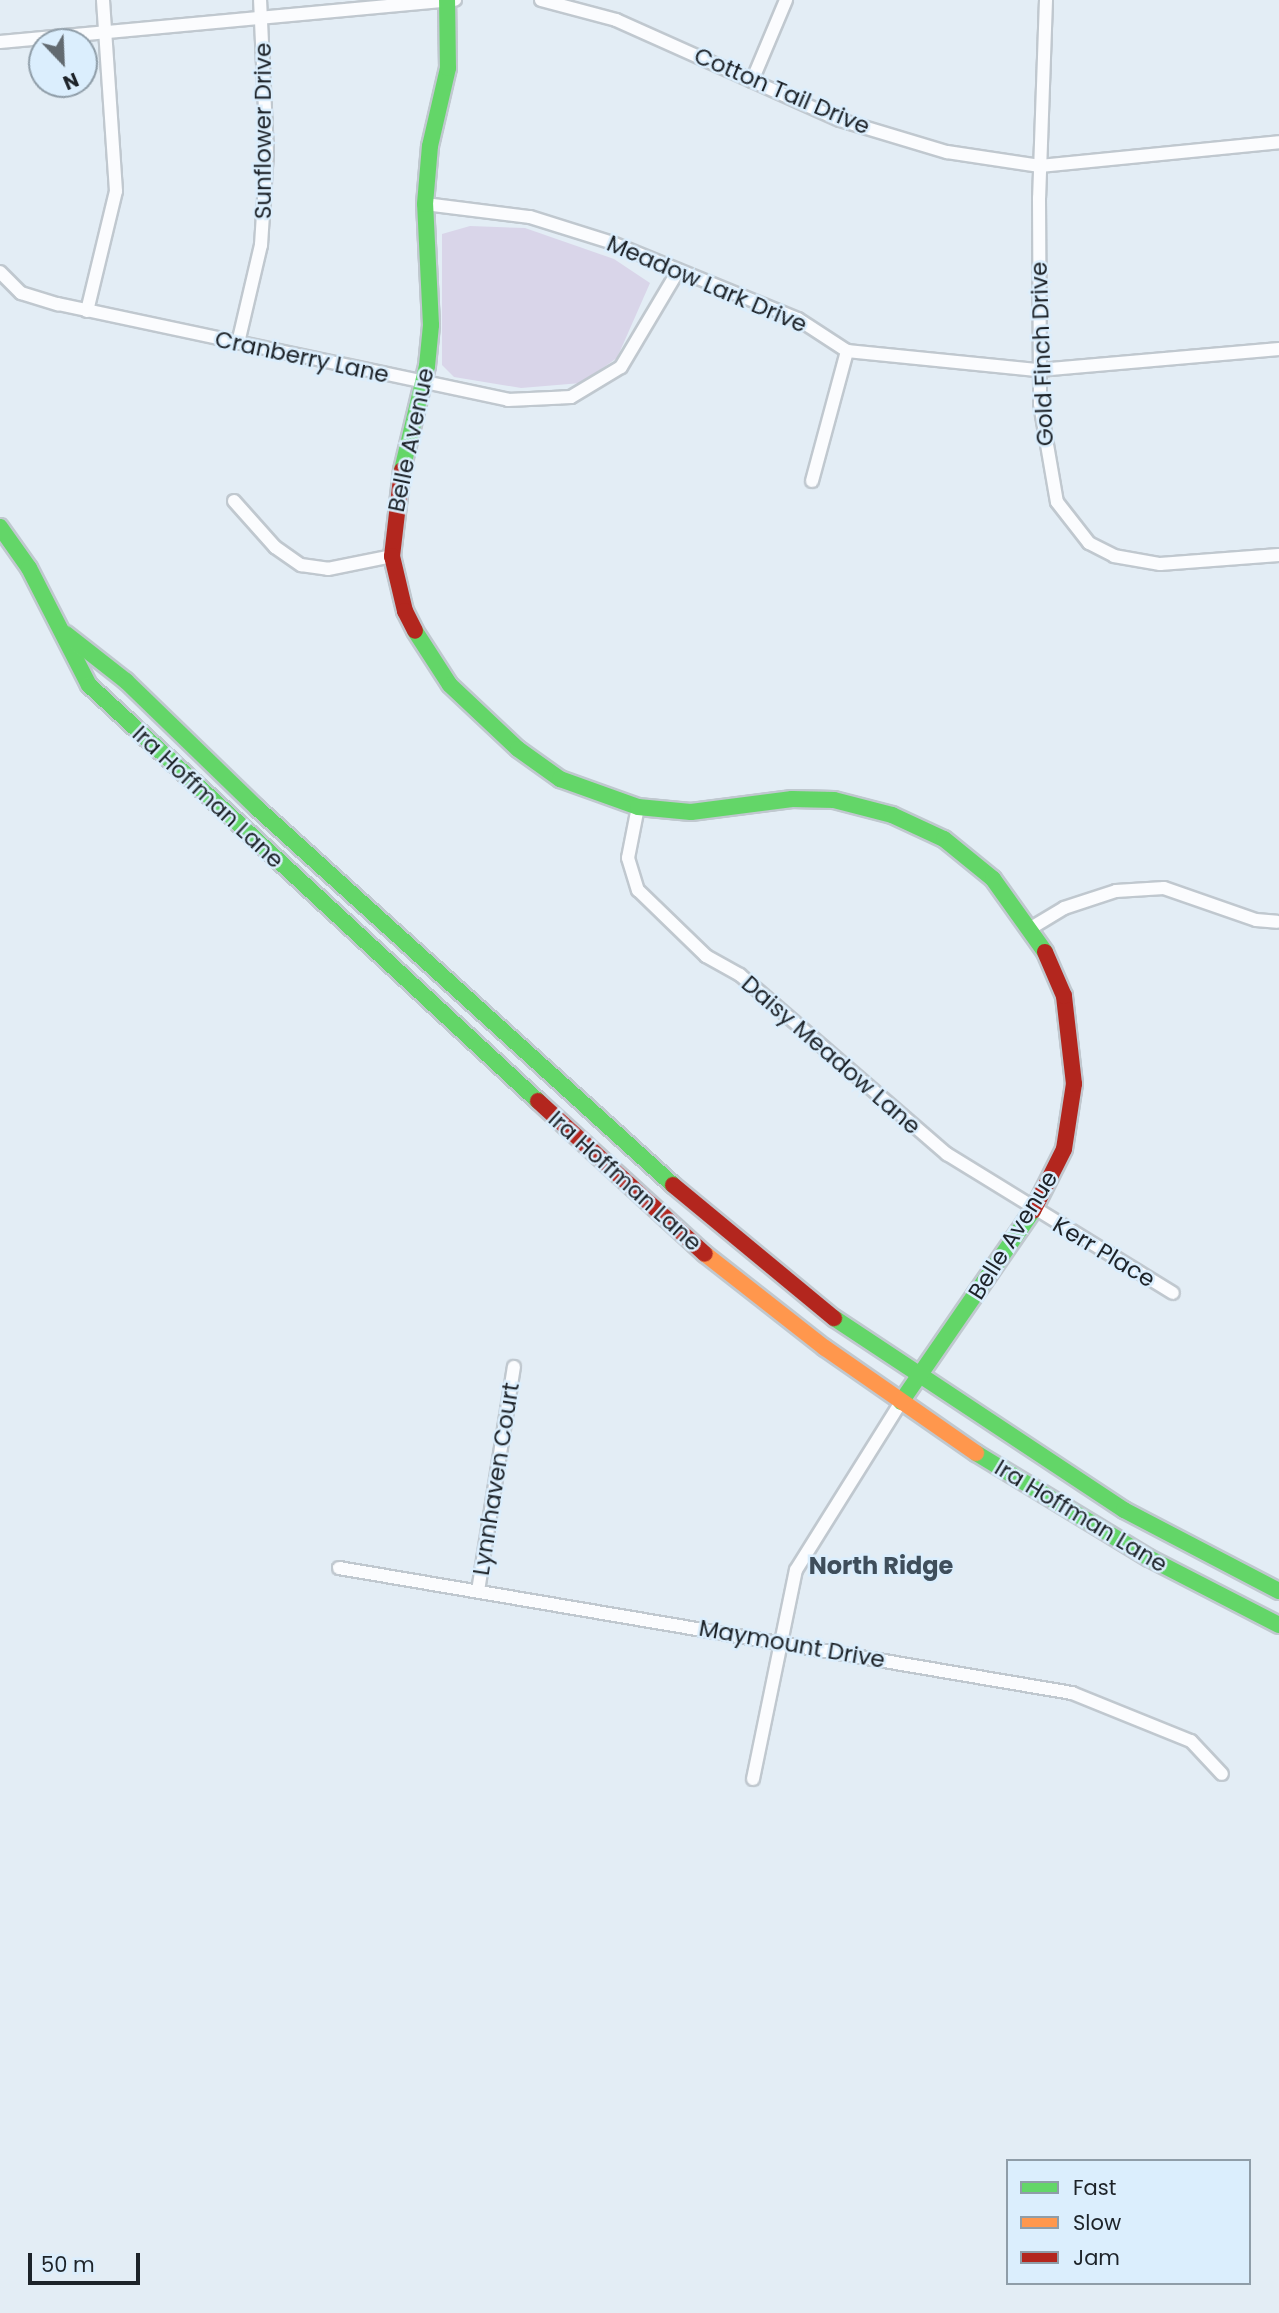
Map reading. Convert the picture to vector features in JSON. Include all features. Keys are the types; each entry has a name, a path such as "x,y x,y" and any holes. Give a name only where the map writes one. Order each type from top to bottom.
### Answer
{"main road":[{"name":"Belle Avenue","path":"447,0 448,68 428,162 425,204 431,325 422,383 402,465 392,556 399,592 414,634 450,685 518,749 550,772 589,791 638,807 691,812 816,799 883,812 944,839 993,879 1031,928 1064,996 1074,1084 1064,1149 1034,1210 901,1402"},
{"name":"Ira Hoffman Lane","path":"0,527 29,568 89,685 247,836 690,1242 901,1402 1149,1558 1279,1625"},
{"name":"Ira Hoffman Lane","path":"61,629 127,681 257,808 627,1146 812,1303 1124,1510 1279,1591"}],"street":[{"path":"87,310 116,191 103,0"},
{"name":"Sunflower Drive","path":"238,343 261,245 267,153 260,0"},
{"path":"0,42 455,0"},
{"name":"Cotton Tail Drive","path":"541,0 616,20 840,120 947,152 1040,166 1279,142"},
{"path":"752,81 786,0"},
{"name":"Gold Finch Drive","path":"1046,0 1040,166 1040,370 1046,461 1057,502 1089,543 1114,556 1160,564 1279,555"},
{"name":"Meadow Lark Drive","path":"425,204 530,216 610,242 798,319 847,351 1040,370 1279,349"},
{"name":"Cranberry Lane","path":"0,272 21,293 87,310 508,400 571,397 621,367 678,271"},
{"path":"812,481 847,351"},
{"path":"234,501 275,547 301,565 328,569 392,556"},
{"name":"Daisy Meadow Lane","path":"638,807 628,858 638,890 663,917 706,956 740,975 788,1015 947,1154 1034,1210"},
{"path":"1031,928 1064,908 1116,891 1164,888 1256,920 1277,922"},
{"name":"Kerr Place","path":"1034,1210 1173,1293"},
{"name":"Lynnhaven Court","path":"478,1591 514,1367"},
{"name":"Belle Avenue","path":"753,1779 780,1642 802,1558 901,1402"},
{"name":"Maymount Drive","path":"340,1568 1087,1697 1191,1741 1222,1774"}],"shaded area":[{"path":"470,226 525,228 614,259 650,283 617,358 581,383 521,388 454,377 442,365 442,234"}],"traffic: fast":[{"path":"402,470 427,366 431,325 425,204 430,146 448,68 447,0"},
{"path":"0,527 29,568 89,685 538,1101"},
{"path":"415,631 450,685 518,749 560,779 638,807 691,812 792,799 834,800 892,815 944,839 993,879 1045,952"},
{"path":"66,634 126,681 257,808 673,1185"},
{"path":"901,1402 1033,1211"},
{"path":"834,1318 1124,1510 1279,1591"},
{"path":"976,1453 1149,1558 1279,1625"}],"traffic: slow":[{"path":"705,1254 825,1348 976,1453"}],"traffic: jam":[{"path":"402,470 392,556 405,611 415,631"},
{"path":"1033,1211 1064,1149 1074,1084 1064,996 1045,952"},
{"path":"538,1101 705,1254"},
{"path":"673,1185 834,1318"}],"district":[{"name":"North Ridge","path":"881,1566"}]}
